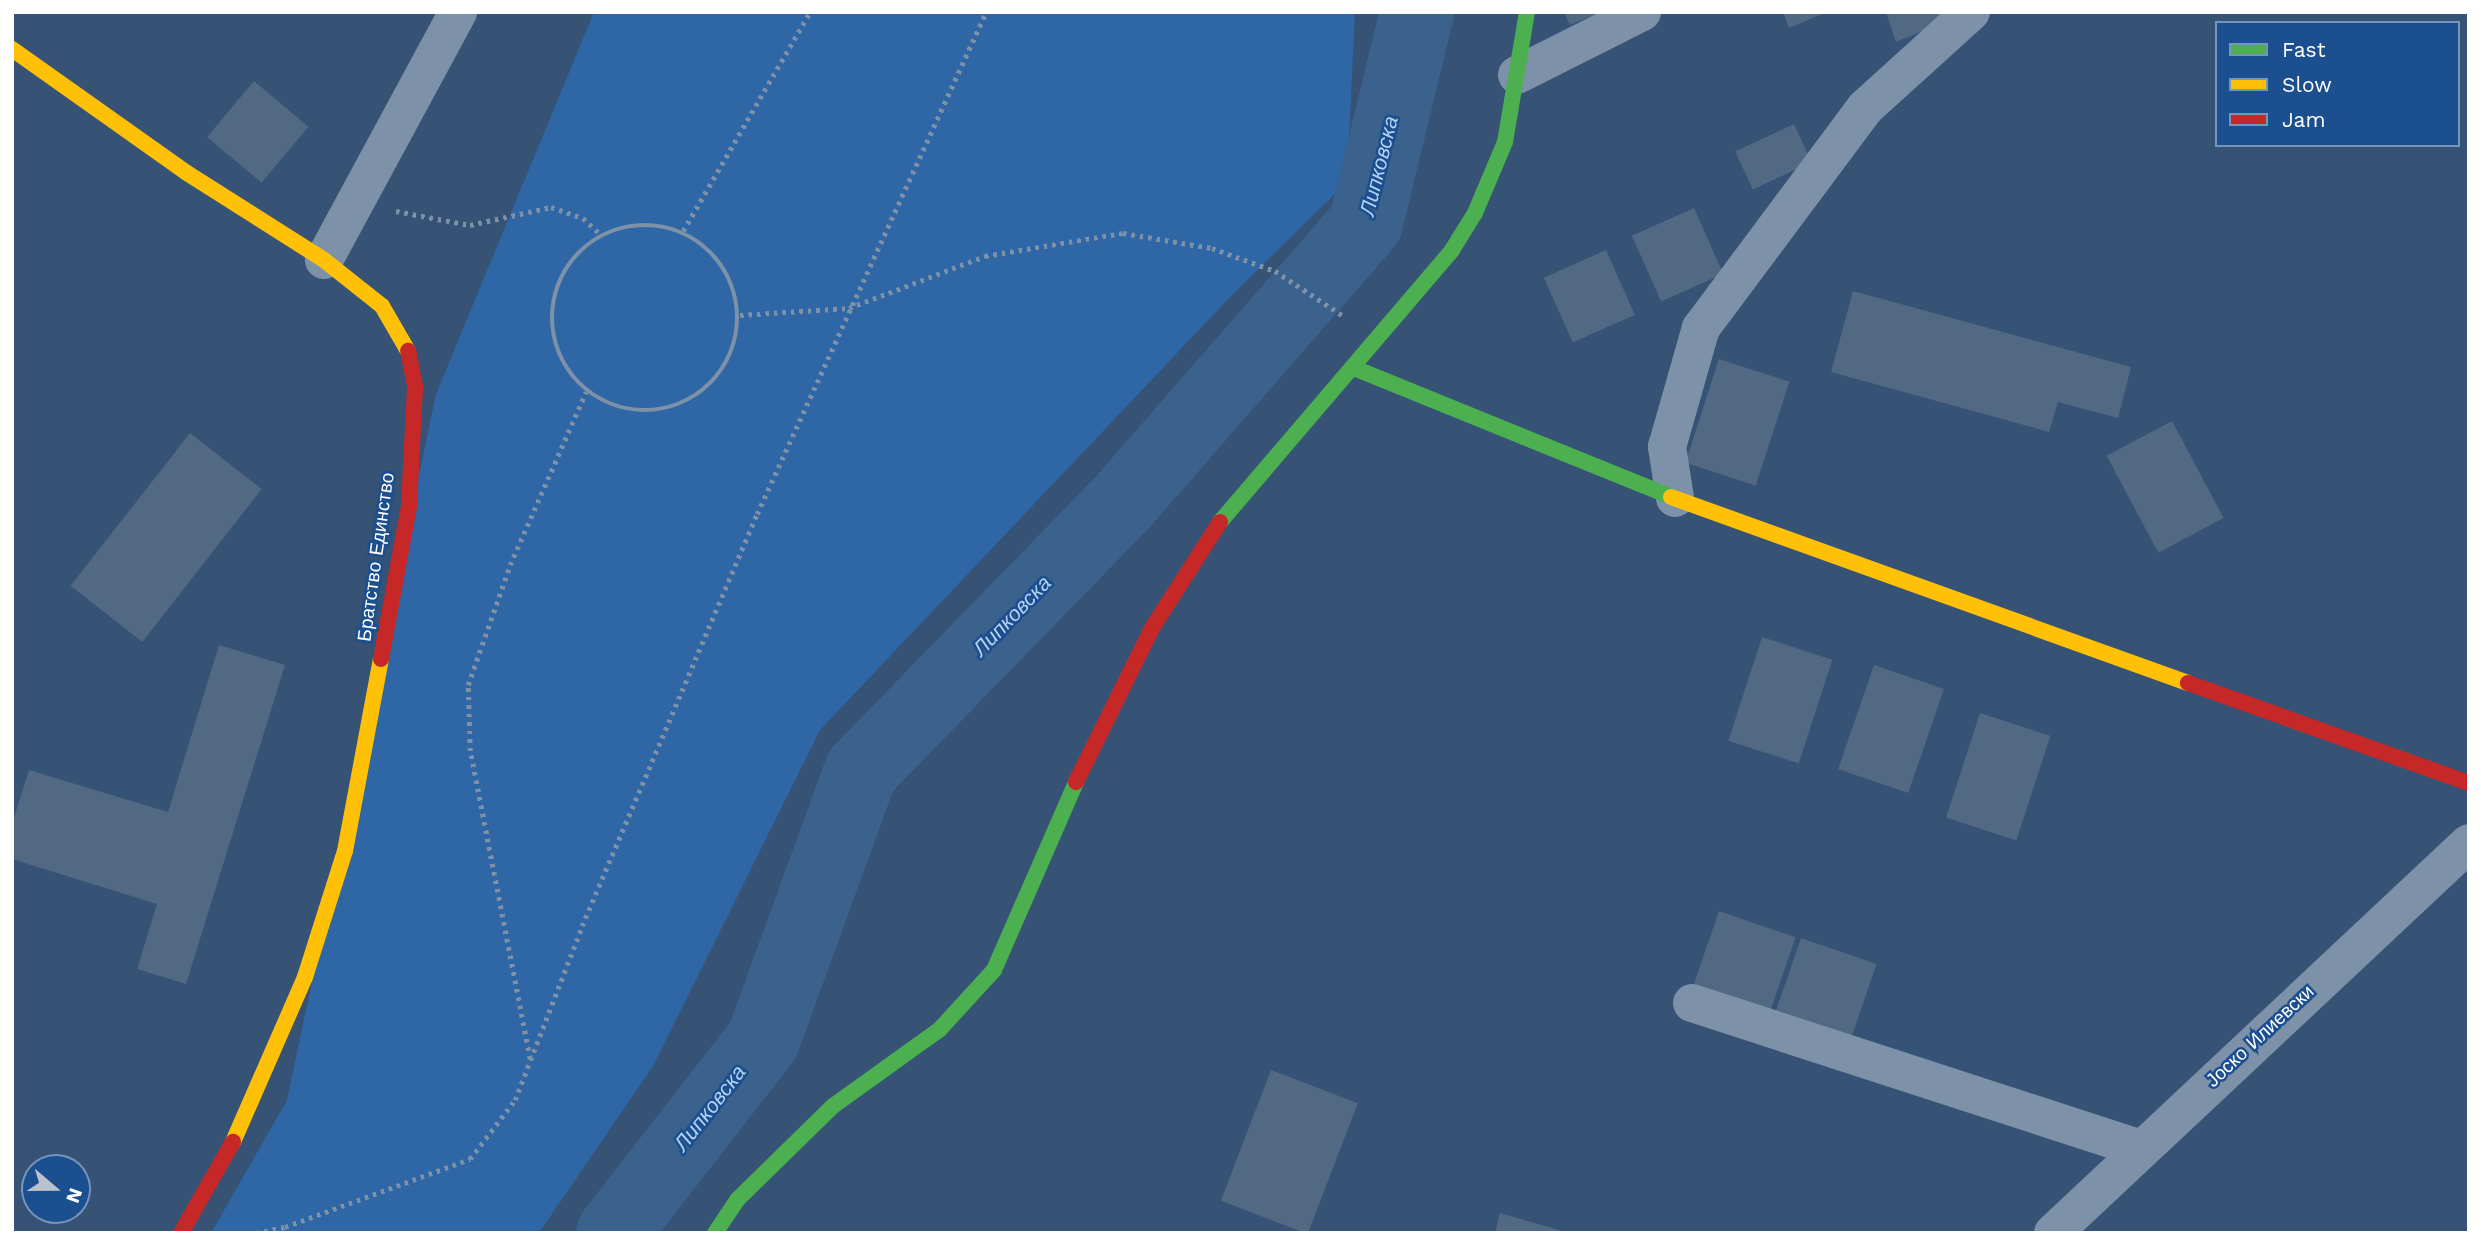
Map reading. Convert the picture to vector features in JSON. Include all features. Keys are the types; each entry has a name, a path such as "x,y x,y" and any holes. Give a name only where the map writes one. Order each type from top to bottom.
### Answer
{"street":[{"path":"324,260 458,12"},
{"path":"715,1233 737,1200 833,1106 940,1029 994,970 1045,845 1152,628 1211,532 1354,368 1376,336 1452,250 1475,213 1506,142 1527,12"},
{"path":"1517,75 1642,12"},
{"path":"1675,498 1667,446 1701,328 1865,108 1971,12"},
{"name":"Братство Единство","path":"12,49 187,173 324,260 382,306 407,346 415,386 409,506 345,851 313,952 248,1117 181,1233"},
{"path":"1354,368 1675,498 2469,783"},
{"name":"Јоско Илиевски","path":"2053,1233 2139,1148 2469,843"},
{"path":"1692,1003 2139,1148"}],"path":[{"path":"683,231 810,12"},
{"path":"256,1233 285,1227 470,1159 515,1100 582,926 849,307 986,12"},
{"path":"355,204 470,225 551,207 583,218 601,235"},
{"path":"642,223 683,231 724,264 740,315 727,366 688,403 636,412 586,392 559,355 551,309 567,266 601,235 642,223"},
{"path":"740,315 849,307 985,256 1123,233 1212,248 1275,271 1337,312"},
{"path":"530,1059 470,751 468,685 510,565 586,392"}],"shaded area":[{"path":"594,12 1355,12 1347,182 1233,294 820,730 653,1066 539,1233 211,1233 287,1100 436,394"}],"building":[{"path":"1564,12 1601,12 1570,25"},
{"path":"1783,12 1827,12 1789,28"},
{"path":"1886,12 1956,12 1957,17 1896,42"},
{"path":"254,81 308,127 261,183 207,137"},
{"path":"1794,124 1812,162 1753,190 1735,151"},
{"path":"1694,208 1723,274 1661,301 1632,236"},
{"path":"1606,250 1635,315 1573,343 1544,278"},
{"path":"1853,291 2131,367 2118,418 2058,402 2049,432 1831,372"},
{"path":"1719,359 1789,382 1756,486 1685,463"},
{"path":"2172,421 2224,518 2158,553 2107,456"},
{"path":"190,433 262,489 142,642 71,586"},
{"path":"1762,637 1832,660 1799,764 1728,741"},
{"path":"219,645 285,665 186,984 137,969 157,904 12,859 12,824 29,770 168,812"},
{"path":"1874,665 1944,689 1908,793 1838,769"},
{"path":"1980,713 2050,736 2016,840 1946,818"},
{"path":"1719,911 1796,937 1767,1020 1691,993"},
{"path":"1801,938 1877,964 1848,1046 1773,1020"},
{"path":"1271,1070 1358,1103 1308,1233 1221,1201"},
{"path":"1500,1213 1566,1232 1566,1233 1495,1233"}],"waterway":[{"name":"Липковска","path":"613,1233 763,1040 861,771 1121,504 1366,223 1417,12"}],"traffic: fast":[{"path":"1220,522 1452,250 1475,213 1505,142 1527,12"},
{"path":"1354,368 1671,497"},
{"path":"715,1233 737,1200 833,1106 940,1029 994,970 1076,782"}],"traffic: slow":[{"path":"12,49 187,173 324,260 382,306 408,351"},
{"path":"1671,497 2188,683"},
{"path":"233,1142 305,977 345,851 381,659"}],"traffic: jam":[{"path":"381,659 409,506 415,386 408,351"},
{"path":"1076,782 1152,628 1220,522"},
{"path":"2188,683 2469,783"},
{"path":"181,1233 233,1142"}]}
